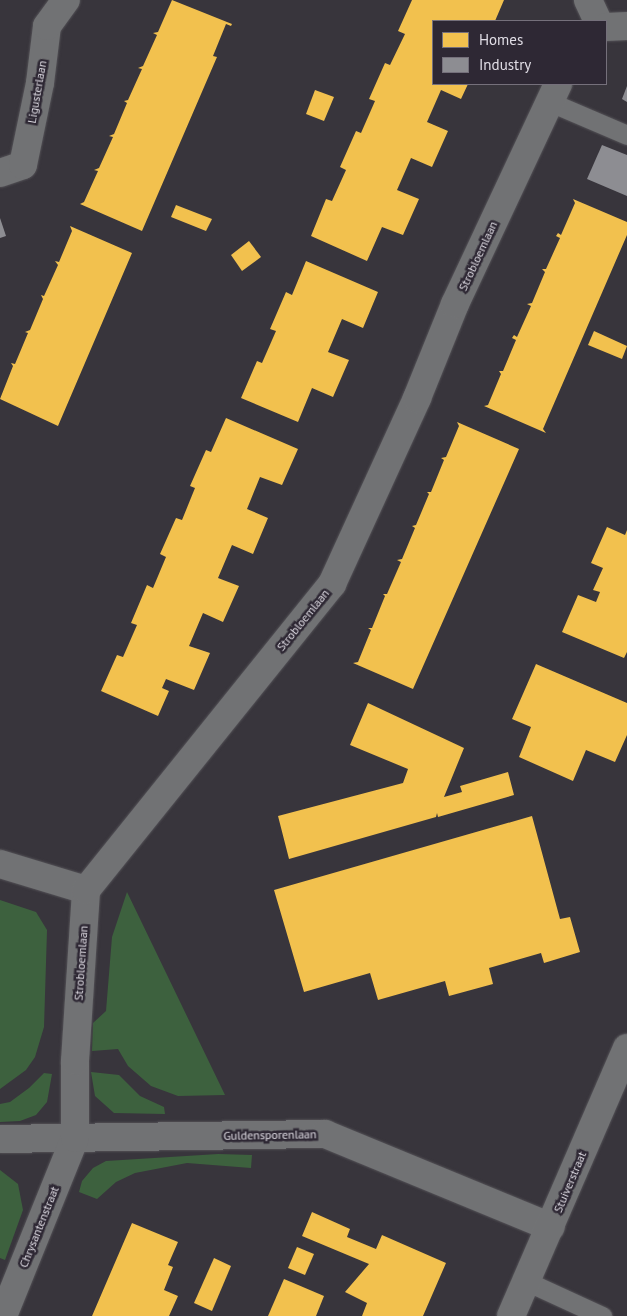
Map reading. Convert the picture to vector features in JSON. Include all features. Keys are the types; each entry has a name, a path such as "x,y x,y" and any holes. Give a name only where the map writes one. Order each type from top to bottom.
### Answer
{"street":[{"name":"Ligusterlaan","path":"0,173 23,165 40,83 47,26 66,0"},
{"path":"607,27 627,26"},
{"name":"Strobloemlaan","path":"75,1138 75,1061 86,890 332,584 417,398 455,304 554,93"},
{"path":"0,864 86,890"},
{"name":"Stuiverstraat","path":"511,1316 627,1048"},
{"name":"Guldensporenlaan","path":"0,1139 325,1134 551,1227"},
{"name":"Chrysantenstraat","path":"3,1316 75,1138"}],"lane":[{"path":"554,93 627,136"},
{"path":"526,1280 602,1316"}],"green space":[{"path":"127,892 225,1095 178,1096 151,1086 128,1066 118,1049 92,1051 93,1023 106,1011 112,937"},
{"path":"0,900 36,912 47,930 44,1027 35,1057 26,1070 0,1089"},
{"path":"91,1072 119,1075 140,1096 164,1107 165,1114 114,1113 95,1096"},
{"path":"44,1073 52,1074 47,1102 36,1115 20,1121 0,1122 0,1104 10,1102 29,1088"},
{"path":"218,1154 252,1155 251,1168 187,1163 135,1173 116,1182 97,1199 79,1192 82,1181 93,1168 106,1161"},
{"path":"0,1170 18,1184 23,1210 5,1260 0,1258"}],"building: Homes":[{"path":"172,0 232,24 231,26 226,24 213,56 217,57 142,231 80,204 84,202 98,171 94,170 99,168 113,137 109,136 114,134 127,103 124,101 128,100 142,69 138,68 143,66 157,35 153,33 158,32"},
{"path":"412,0 504,0 495,20 432,20 432,85 468,85 461,99 441,90 427,122 448,131 432,167 411,158 397,190 419,199 403,235 382,227 367,261 311,236 326,199 332,201 346,170 340,167 356,131 361,133 375,101 369,99 385,63 390,65 405,34 398,31"},
{"path":"315,90 334,97 324,121 306,114"},
{"path":"573,199 627,222 627,235 543,429 546,433 484,406 488,405 501,374 499,371 503,371 516,340 512,338 514,335 517,337 531,306 527,304 532,303 545,272 542,269 546,269 560,238 556,236 558,233 561,235 575,203"},
{"path":"176,205 212,219 206,231 171,217"},
{"path":"70,226 132,253 58,426 0,399 13,366 11,363 15,364 28,333 25,332 30,330 43,299 41,295 44,296 58,265 55,261 59,262 72,231"},
{"path":"249,241 261,257 242,271 231,255"},
{"path":"306,261 378,292 363,328 342,319 328,352 349,360 333,397 312,388 298,422 241,398 257,361 262,363 276,331 270,329 286,292 292,295"},
{"path":"594,331 627,346 622,359 588,345"},
{"path":"226,418 298,449 282,485 260,477 247,509 268,518 253,554 232,545 218,578 239,586 223,622 203,613 189,646 210,653 194,690 166,679 162,688 169,691 158,716 101,691 117,655 123,657 137,625 131,623 147,585 153,588 166,557 160,554 176,518 182,520 195,488 190,486 206,450 211,452"},
{"path":"457,422 519,449 413,689 353,663 358,662 371,630 368,628 372,628 385,596 383,594 387,594 401,562 397,560 402,559 415,528 412,526 416,525 429,494 427,492 431,492 444,460 441,458 446,457 459,426"},
{"path":"607,527 625,535 627,530 627,652 624,658 562,632 578,595 596,602 600,592 593,590 603,568 591,563"},
{"path":"536,664 627,703 627,735 615,762 586,750 573,781 519,757 531,727 512,719"},
{"path":"368,703 464,748 444,797 462,792 460,786 508,772 514,795 438,817 437,813 436,817 289,859 278,816 403,783 408,769 350,745"},
{"path":"532,816 560,919 570,917 580,952 544,963 541,953 489,968 493,984 449,996 445,981 378,1000 370,973 304,992 274,890"},
{"path":"312,1212 350,1229 347,1237 376,1249 382,1235 446,1263 423,1316 362,1316 367,1303 345,1292 369,1264 302,1236"},
{"path":"132,1223 178,1242 168,1265 173,1267 164,1290 178,1296 169,1316 92,1316"},
{"path":"297,1247 314,1254 305,1275 288,1268"},
{"path":"214,1258 231,1266 212,1311 194,1303"},
{"path":"284,1279 324,1296 316,1316 268,1316"}],"building: Industry":[{"path":"627,86 627,102 622,99"},
{"path":"602,145 627,155 627,196 587,179"},
{"path":"0,218 6,236 0,238"}]}
